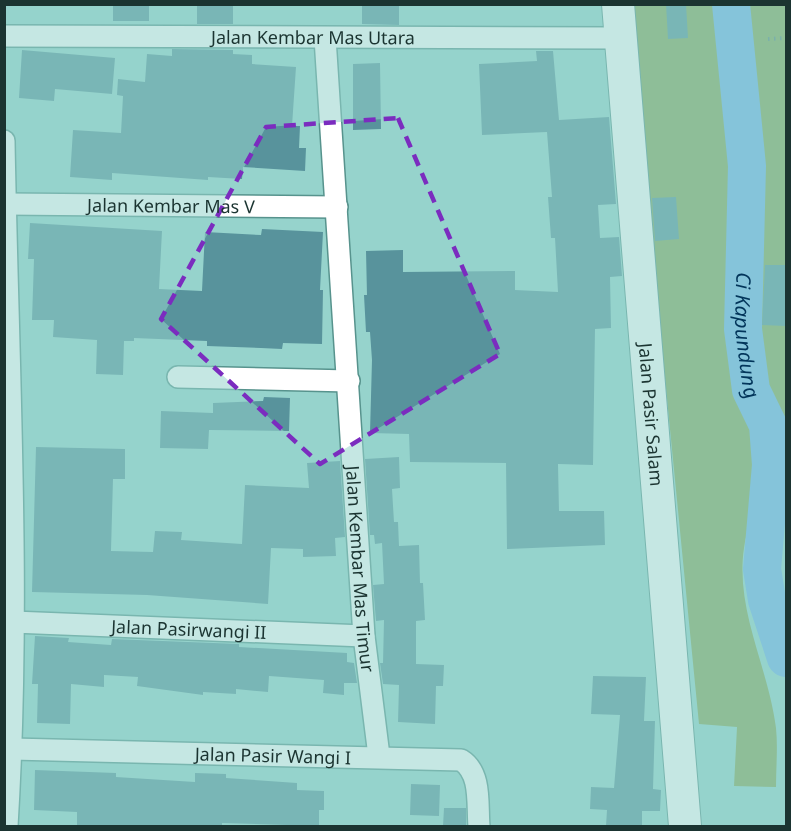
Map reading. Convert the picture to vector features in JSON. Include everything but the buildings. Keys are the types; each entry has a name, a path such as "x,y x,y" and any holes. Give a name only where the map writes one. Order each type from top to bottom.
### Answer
{"street":[{"name":"Jalan Pasir Salam","path":"618,4 685,826"},
{"name":"Jalan Kembar Mas Utara","path":"4,36 621,38"},
{"name":"Jalan Kembar Mas Timur","path":"325,38 364,636 379,756"},
{"path":"4,141 13,622 12,749 7,826"},
{"name":"Jalan Kembar Mas V","path":"5,204 337,207"},
{"path":"178,377 349,381"},
{"name":"Jalan Pasirwangi II","path":"13,622 364,636"},
{"name":"Jalan Pasir Wangi I","path":"12,749 379,756 461,760 469,765 475,779 479,826"}],"path":[{"path":"768,39 786,38"}],"highlighted area":[{"path":"398,118 500,354 320,464 161,319 266,127"}],"green space":[{"path":"633,5 786,5 786,522 749,526 743,552 746,603 776,728 776,787 734,786 737,727 699,724 658,307"}],"waterway":[{"name":"Ci Kapundung","path":"731,4 747,166 743,329 751,390 768,425 771,465 762,569 767,600 786,658"}]}
